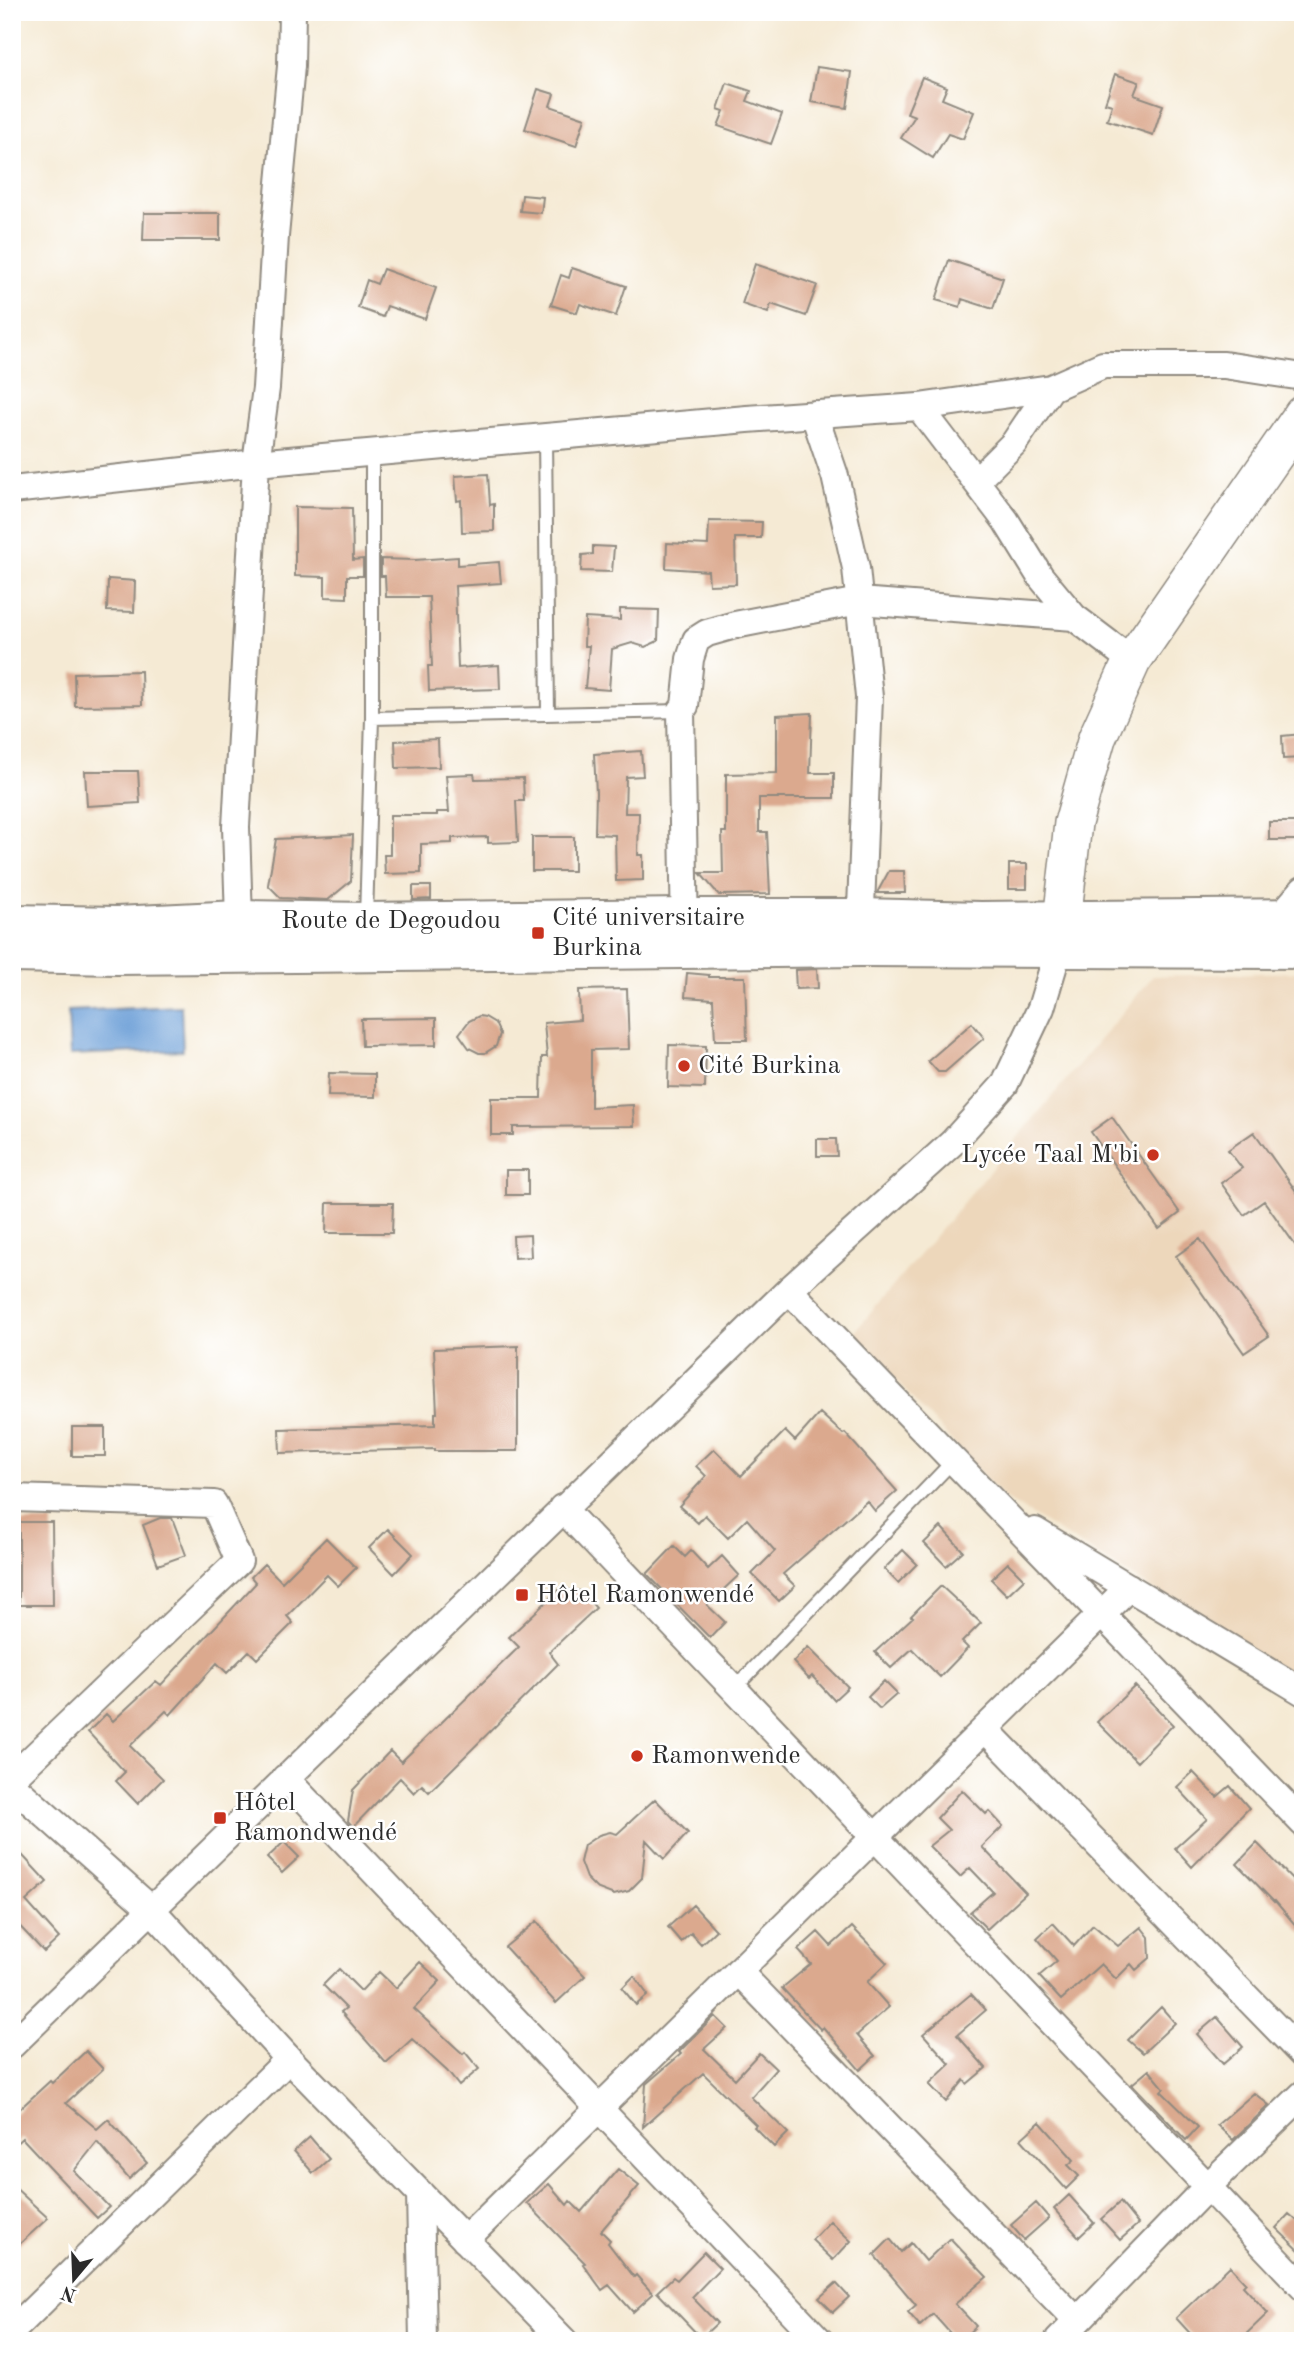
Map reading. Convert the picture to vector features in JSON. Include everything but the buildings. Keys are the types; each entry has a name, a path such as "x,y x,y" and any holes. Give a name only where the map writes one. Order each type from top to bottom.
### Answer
{"main road":[{"path":"1061,934 1295,909"},
{"name":"Route de Degoudou","path":"12,924 117,926 239,920 366,937"},
{"name":"Route de Degoudou","path":"12,953 117,955 366,937 860,932 1061,934"},
{"path":"1061,934 1252,949 1303,949"}],"street":[{"path":"239,920 236,827 256,463 266,388 275,236 291,66 292,12"},
{"path":"12,490 256,463 919,407 1051,388 1103,365 1224,365 1303,377"},
{"path":"976,481 1014,443 1051,388"},
{"path":"919,407 1024,547 1040,576 1074,617 1132,661"},
{"path":"814,414 838,489 856,568 869,697 860,932"},
{"path":"12,2045 789,1290 952,1143 1005,1084 1041,1007 1061,934 1073,823 1097,738 1132,661 1303,414"},
{"path":"685,934 681,711 685,706 690,659 696,639 735,625 859,601 1074,617"},
{"path":"1252,949 1295,909"},
{"path":"789,1290 1303,1823"},
{"path":"12,1498 214,1504 239,1561 12,1778"},
{"path":"562,1508 1303,2287"},
{"path":"1004,1512 1303,1692"},
{"path":"465,2240 1129,1587"},
{"path":"985,1729 1303,2055"},
{"path":"285,1778 820,2341"},
{"path":"12,1785 151,1909 289,2059 564,2341"},
{"path":"738,1971 1077,2321"},
{"path":"12,2332 289,2059"},
{"path":"1058,2341 1207,2187 1303,2094"},
{"path":"420,2193 423,2341"}],"lane":[{"path":"545,438 548,714"},
{"path":"366,937 372,718 372,453"},
{"path":"372,718 681,711"},
{"path":"734,1689 954,1460"}],"shaded area":[{"name":"Lycée Taal M'bi","path":"1303,972 1303,1682 1003,1497 853,1334 1153,976"}],"water":[{"path":"181,1006 183,1050 70,1055 68,1011"}],"place":[{"name":"Cité universitaire Burkina","path":"538,933"},
{"name":"Cité Burkina","path":"684,1066"},
{"name":"Lycée Taal M'bi","path":"1153,1155"},
{"name":"Hôtel Ramonwendé","path":"522,1595"},
{"name":"Ramonwende","path":"637,1756"},
{"name":"Hôtel Ramondwendé","path":"220,1818"}]}
